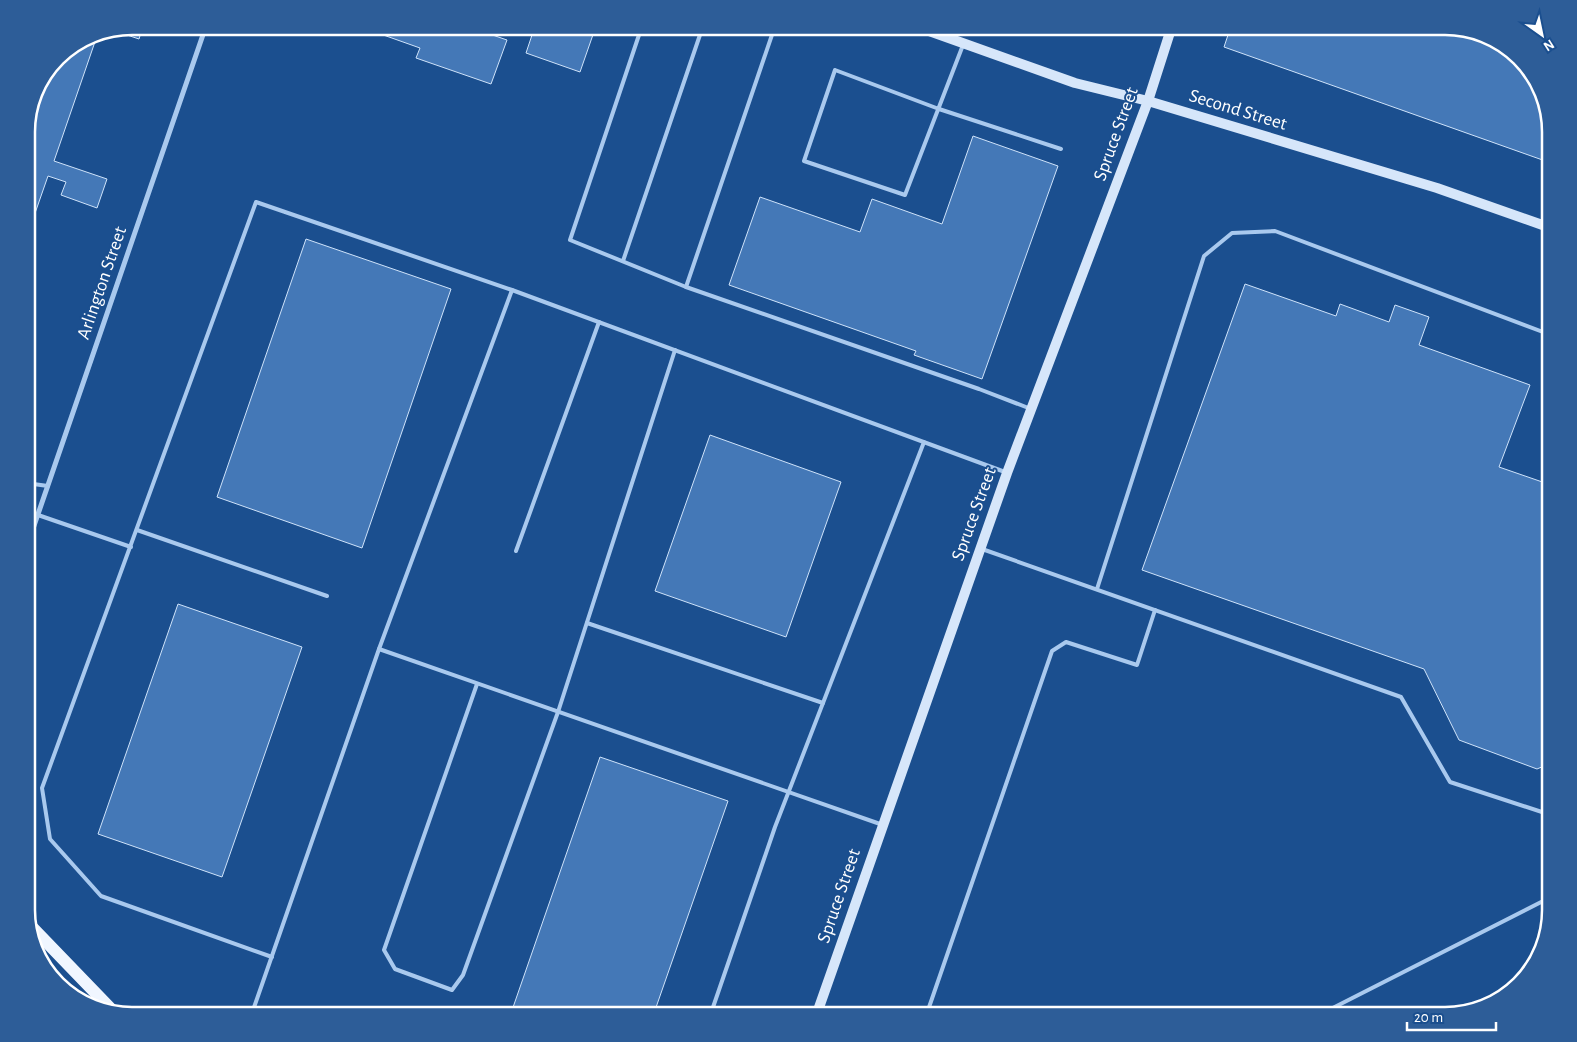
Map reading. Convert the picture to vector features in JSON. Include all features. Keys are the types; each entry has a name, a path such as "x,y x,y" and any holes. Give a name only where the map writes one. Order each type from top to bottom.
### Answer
{"main road":[{"path":"38,935 105,1003"}],"street":[{"name":"Arlington Street","path":"35,524 203,35"},
{"name":"Second Street","path":"939,35 1075,83 1148,101 1437,188 1542,225"},
{"name":"Spruce Street","path":"819,1007 1007,473 1148,101 1169,35"}],"lane":[{"path":"639,35 570,240 686,287 1031,409"},
{"path":"623,261 700,35"},
{"path":"686,287 772,35"},
{"path":"963,44 939,109 905,195 804,161 835,70 939,109 1061,149"},
{"path":"272,957 101,896 50,839 42,788 256,202 512,290 1007,473"},
{"path":"1097,589 1204,256 1232,233 1275,231 1542,332"},
{"path":"255,1007 379,650 512,290"},
{"path":"516,551 599,322"},
{"path":"477,684 384,950 395,969 452,990 463,975 558,712 675,350"},
{"path":"713,1007 789,792 924,442"},
{"path":"35,484 48,486"},
{"path":"38,515 131,547"},
{"path":"137,530 327,596"},
{"path":"980,548 1401,697 1450,782 1542,812"},
{"path":"929,1007 1052,651 1066,642 1137,665 1155,610"},
{"path":"587,623 823,703"},
{"path":"379,650 883,825"},
{"path":"1335,1007 1542,902"}],"building":[{"path":"127,35 140,35 139,39"},
{"path":"383,35 493,35 507,40 491,84 416,58 420,48"},
{"path":"532,35 593,35 580,72 526,53"},
{"path":"1228,35 1445,35 1476,40 1499,51 1514,63 1529,84 1539,107 1542,132 1542,160 1224,47"},
{"path":"95,43 54,161 107,179 97,208 61,195 66,182 48,176 35,213 35,126 42,95 55,73 68,59 78,51"},
{"path":"973,136 1058,166 982,379 914,355 916,351 729,285 760,197 860,232 872,199 942,224"},
{"path":"306,239 451,289 362,548 217,497"},
{"path":"1245,284 1336,316 1340,304 1389,322 1395,305 1429,317 1419,345 1530,385 1499,467 1542,482 1542,767 1537,769 1459,740 1424,669 1142,570"},
{"path":"710,435 841,482 786,637 655,591"},
{"path":"178,604 302,647 222,877 98,834"},
{"path":"600,757 728,801 656,1007 513,1007"}]}
